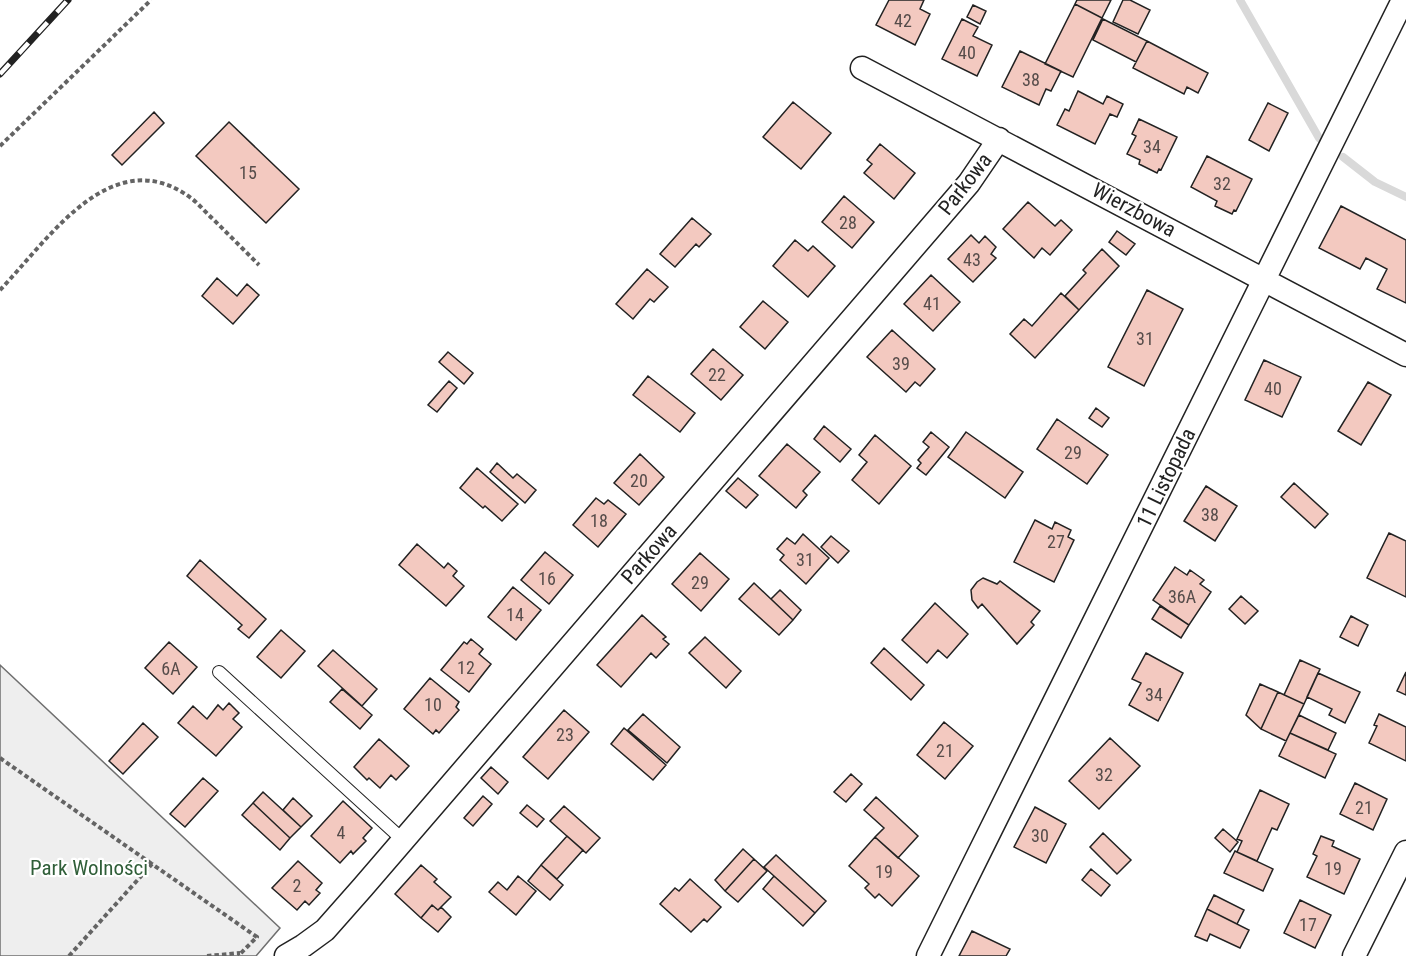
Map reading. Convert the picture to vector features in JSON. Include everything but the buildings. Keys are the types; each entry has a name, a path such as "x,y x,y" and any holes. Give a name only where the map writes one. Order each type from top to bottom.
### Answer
{"street":[{"name":"11 Listopada","path":"928,956 1403,0"},
{"name":"Wierzbowa","path":"862,68 1406,355"},
{"name":"Parkowa","path":"286,956 325,930 969,183 999,139"},
{"path":"1354,956 1406,852"}],"lane":[{"path":"219,672 403,840"}],"path":[{"path":"0,146 151,0"},
{"path":"0,290 73,212 108,187 134,180 155,180 192,198 259,265"},
{"path":"0,758 257,936 239,955 207,956"},
{"path":"69,956 152,864"}],"green space":[{"name":"Park Wolności","path":"0,665 280,928 256,956 0,956"}],"waterway":[{"path":"1240,0 1319,138"},
{"path":"1343,157 1375,182 1406,197"}],"railway":[{"path":"0,74 68,0"}]}
